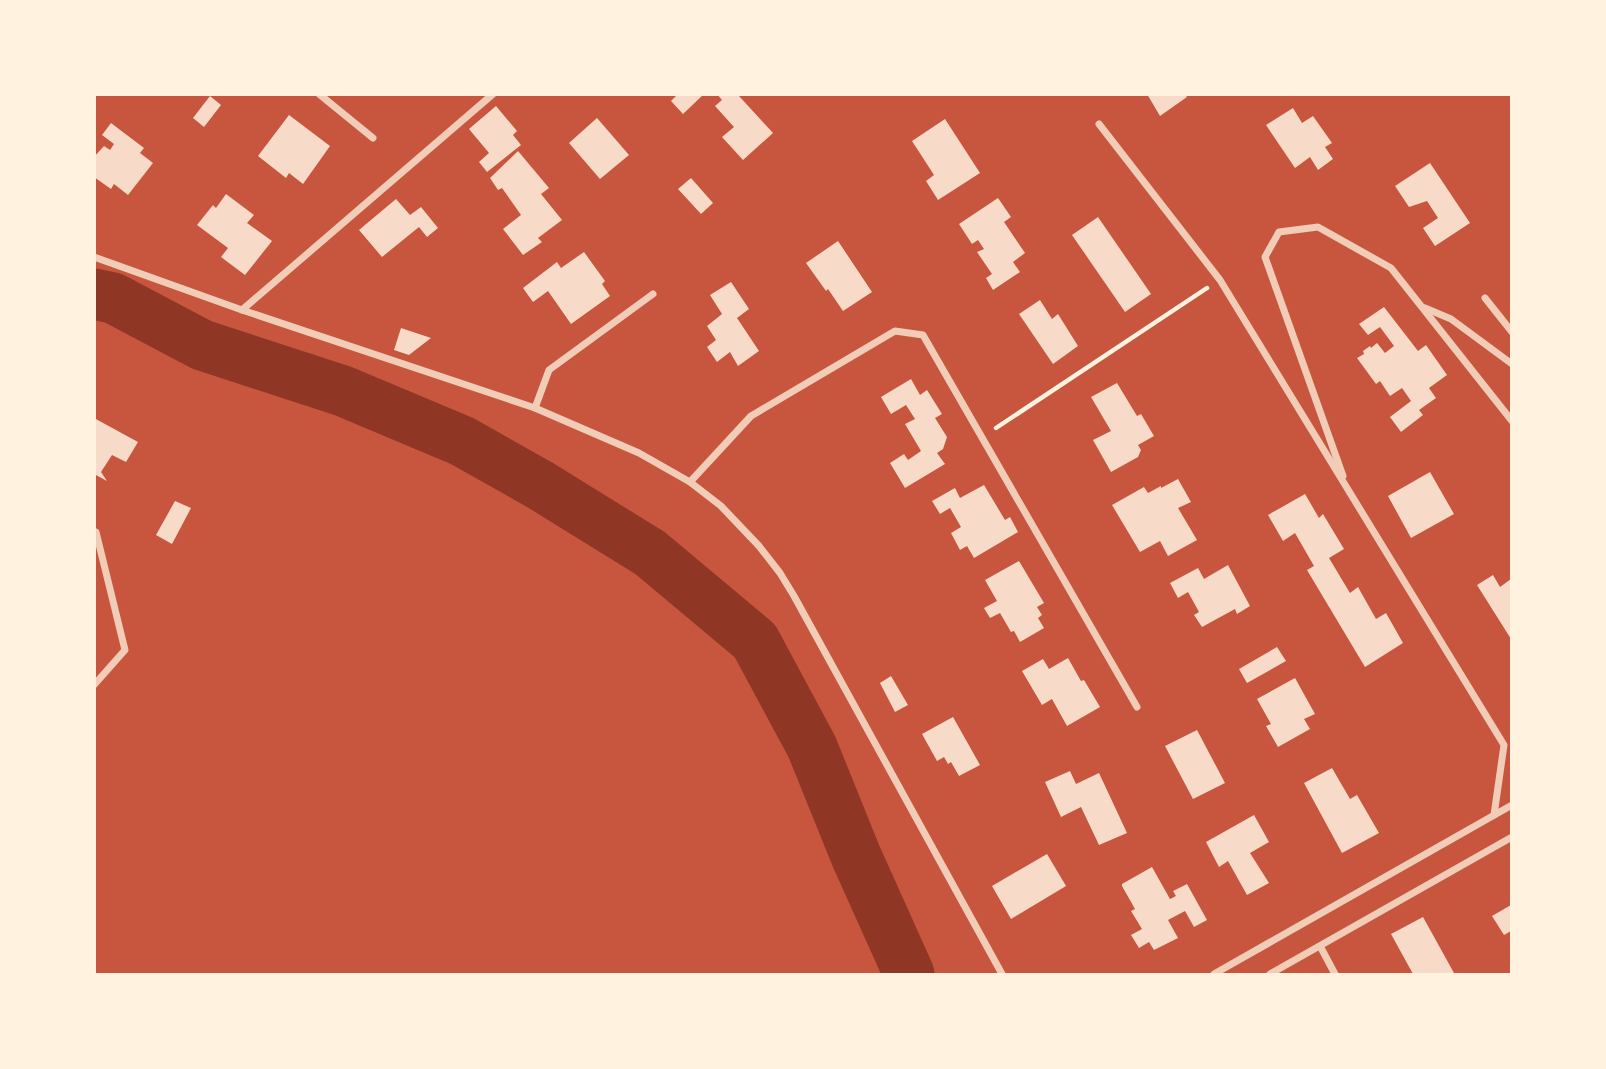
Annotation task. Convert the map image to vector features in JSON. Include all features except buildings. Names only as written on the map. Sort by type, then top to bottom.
[{"type":"street","points":[[319,94],[373,138]]},
{"type":"street","points":[[242,310],[494,94]]},
{"type":"street","points":[[1099,124],[1220,280],[1504,745],[1494,815]]},
{"type":"street","points":[[1348,490],[1265,257],[1279,232],[1318,226],[1391,268],[1511,421]]},
{"type":"street","points":[[94,257],[242,310],[535,408],[639,453],[690,482],[721,506],[780,573],[794,596],[1002,975]]},
{"type":"street","points":[[535,408],[549,370],[653,294]]},
{"type":"street","points":[[1485,298],[1511,332]]},
{"type":"street","points":[[1421,306],[1451,319],[1511,364]]},
{"type":"street","points":[[690,482],[751,416],[895,331],[923,335],[1137,707]]},
{"type":"street","points":[[94,685],[125,650],[96,533]]},
{"type":"street","points":[[1214,975],[1511,806]]},
{"type":"street","points":[[1270,975],[1511,837]]},
{"type":"street","points":[[1320,946],[1335,975]]},
{"type":"path","points":[[982,438],[1220,280]]},
{"type":"waterway","points":[[94,294],[113,298],[202,345],[343,391],[462,441],[540,485],[650,553],[755,641],[812,747],[856,856],[909,974]]}]
